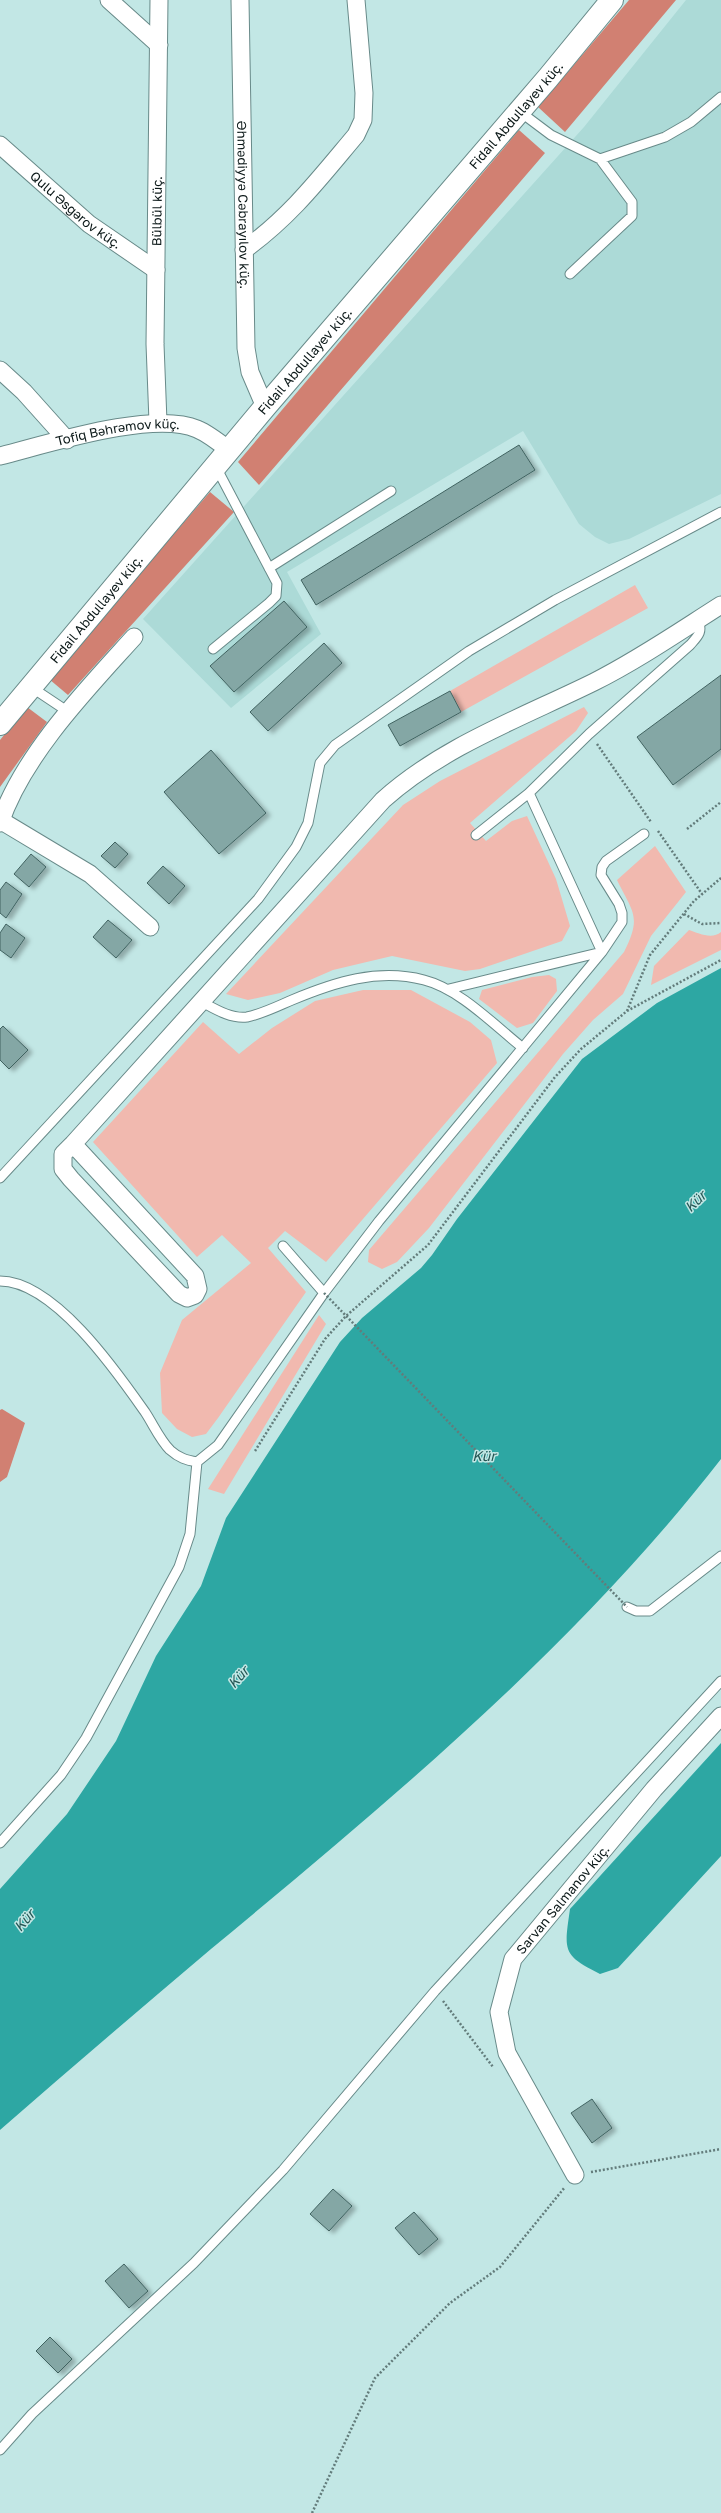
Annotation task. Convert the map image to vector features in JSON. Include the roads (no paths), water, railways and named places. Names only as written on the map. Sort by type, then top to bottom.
[{"type":"street","points":[[109,0],[159,45]]},
{"type":"street","name":"Bülbül küç.","points":[[158,422],[156,270],[159,0]]},
{"type":"street","name":"Əhmədiyyə Cəbrayılov küç.","points":[[240,0],[246,348],[250,372],[265,407]]},
{"type":"street","points":[[244,250],[271,231],[294,209],[356,135],[363,120],[364,93],[356,0]]},
{"type":"street","name":"Fidail Abdullayev küç.","points":[[0,724],[230,451],[265,407],[519,111],[612,0]]},
{"type":"street","name":"Qulu Əsgərov küç.","points":[[0,145],[89,224],[156,270]]},
{"type":"street","points":[[0,370],[24,392],[67,440]]},
{"type":"street","name":"Tofiq Bəhrəmov küç.","points":[[0,456],[67,440],[158,422],[197,428],[230,451]]},
{"type":"street","points":[[73,1144],[195,1276],[198,1289],[195,1295],[187,1298],[178,1294],[70,1179],[63,1169],[63,1154],[383,800],[399,786],[478,738],[619,669],[721,605]]},
{"type":"street","points":[[134,638],[67,711],[25,773],[0,821],[90,874],[150,927]]},
{"type":"street","name":"Sarvan Salmanov küç.","points":[[575,2175],[507,2053],[499,2012],[513,1958],[654,1789],[721,1716]]},
{"type":"lane","points":[[600,159],[665,137],[691,122],[721,96]]},
{"type":"lane","points":[[519,111],[551,135],[600,159],[632,202],[632,216],[570,274]]},
{"type":"lane","points":[[213,649],[276,596],[277,583],[216,467]]},
{"type":"lane","points":[[269,568],[391,491]]},
{"type":"lane","points":[[0,1178],[258,899],[296,847],[308,822],[320,764],[336,745],[469,652],[555,600],[721,512]]},
{"type":"lane","points":[[476,835],[529,793],[589,734],[690,645],[700,634],[701,628],[698,620]]},
{"type":"lane","points":[[31,687],[67,711]]},
{"type":"lane","points":[[529,793],[602,952]]},
{"type":"lane","points":[[0,1843],[61,1775],[86,1738],[178,1567],[190,1534],[198,1462],[218,1445],[324,1293],[379,1221],[524,1048],[620,928],[622,913],[601,875],[602,867],[606,861],[644,834]]},
{"type":"lane","points":[[449,989],[602,952]]},
{"type":"lane","points":[[202,1002],[226,1015],[246,1017],[332,984],[355,977],[385,976],[424,980],[449,989],[524,1048]]},
{"type":"lane","points":[[283,1246],[324,1293]]},
{"type":"lane","points":[[0,1281],[6,1281],[37,1293],[60,1311],[90,1339],[121,1378],[169,1449],[184,1460],[198,1462]]},
{"type":"lane","points":[[627,1607],[636,1611],[650,1611],[721,1556]]},
{"type":"lane","points":[[0,2450],[32,2414],[194,2263],[283,2170],[435,1991],[721,1681]]},
{"type":"water","name":"Kür","points":[[721,968],[721,1459],[665,1528],[606,1593],[544,1657],[480,1718],[347,1835],[158,1994],[0,2130],[0,1889],[67,1814],[116,1741],[156,1656],[201,1586],[226,1518],[340,1342],[362,1318],[421,1268],[457,1219],[582,1059],[657,1003]]},
{"type":"water","points":[[721,1743],[721,1856],[618,1968],[600,1974],[578,1962],[568,1950],[567,1934],[570,1909]]}]
